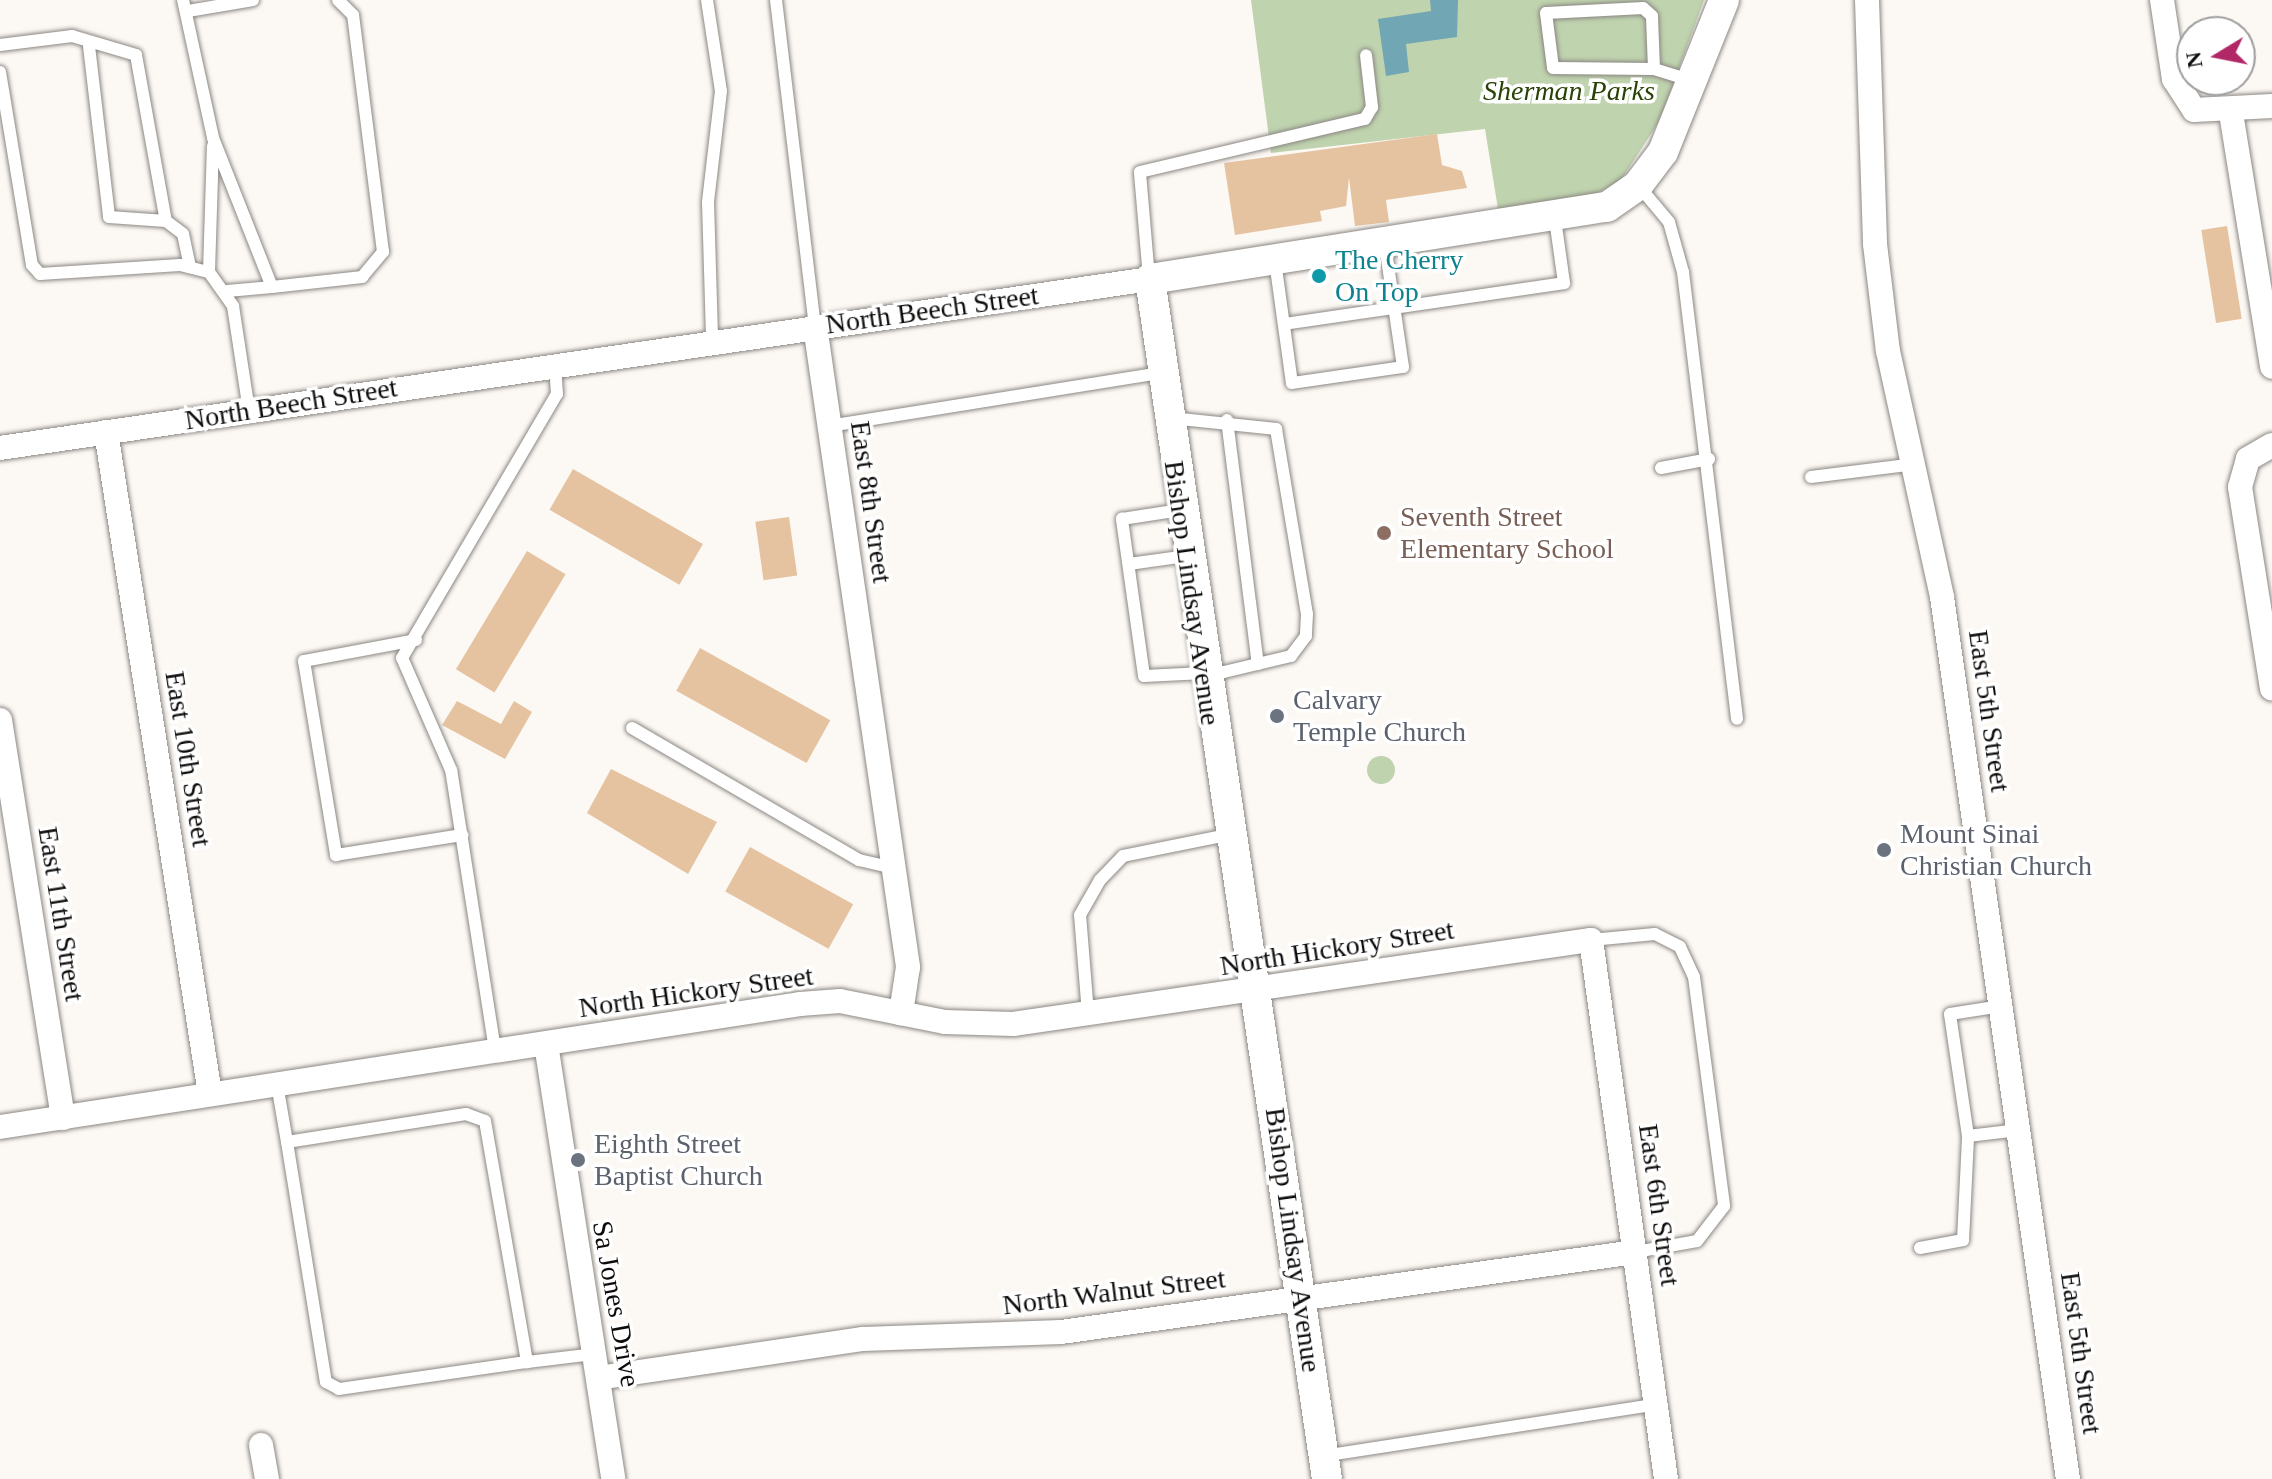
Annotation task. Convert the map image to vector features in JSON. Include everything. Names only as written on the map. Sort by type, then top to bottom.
[{"type":"street","name":"North Beech Street","points":[[8,447],[712,340],[1385,245],[1555,219],[1607,207],[1638,185],[1663,152],[1724,0]]},
{"type":"street","name":"East 5th Street","points":[[1867,0],[1875,244],[1888,351],[1942,597],[2068,1479]]},
{"type":"street","points":[[2162,0],[2183,99],[2194,110],[2231,113],[2272,106]]},
{"type":"street","points":[[2231,113],[2272,367]]},
{"type":"street","name":"Bishop Lindsay Avenue","points":[[1150,279],[1203,674],[1319,1471]]},
{"type":"street","name":"East 8th Street","points":[[815,326],[908,967],[901,1013]]},
{"type":"street","name":"East 10th Street","points":[[106,432],[210,1094]]},
{"type":"street","points":[[2272,445],[2248,459],[2240,487],[2272,688]]},
{"type":"street","name":"East 11th Street","points":[[0,720],[63,1118]]},
{"type":"street","name":"North Hickory Street","points":[[0,1127],[800,1004],[840,1001],[972,1025],[1088,1014],[1591,940]]},
{"type":"street","name":"East 6th Street","points":[[1591,940],[1666,1479]]},
{"type":"street","name":"Sa Jones Drive","points":[[546,1044],[613,1479]]},
{"type":"street","name":"North Walnut Street","points":[[596,1366],[863,1339],[1016,1336],[1635,1252]]},
{"type":"street","points":[[261,1445],[267,1479]]},
{"type":"lane","points":[[253,0],[186,6],[213,138],[272,287]]},
{"type":"lane","points":[[227,291],[362,277],[383,252],[353,15],[338,0]]},
{"type":"lane","points":[[707,0],[721,91],[708,202],[712,340]]},
{"type":"lane","name":"East 8th Street","points":[[776,0],[815,326]]},
{"type":"lane","points":[[1654,69],[1652,16],[1643,8],[1546,13],[1553,68],[1654,69],[1691,80]]},
{"type":"lane","points":[[0,45],[72,36],[89,46],[136,55],[166,221]]},
{"type":"lane","points":[[89,46],[109,217],[166,221],[183,234],[190,267]]},
{"type":"lane","points":[[1150,279],[1140,172],[1365,119],[1372,107],[1366,55]]},
{"type":"lane","points":[[0,72],[32,265],[40,274],[190,267],[209,272],[227,291],[249,410]]},
{"type":"lane","points":[[209,272],[213,138]]},
{"type":"lane","points":[[1638,185],[1678,245],[1709,459],[1737,719]]},
{"type":"lane","points":[[1284,324],[1564,283],[1555,219]]},
{"type":"lane","points":[[1275,261],[1292,383],[1403,367],[1385,245]]},
{"type":"lane","points":[[495,1050],[451,770],[402,658],[416,640],[557,394],[555,364]]},
{"type":"lane","points":[[829,426],[1161,373]]},
{"type":"lane","points":[[1168,419],[1227,420],[1276,429],[1307,614],[1299,649],[1258,664],[1203,674],[1144,676],[1122,519],[1180,510]]},
{"type":"lane","points":[[1227,420],[1258,664]]},
{"type":"lane","points":[[1661,468],[1709,459]]},
{"type":"lane","points":[[1811,477],[1915,464]]},
{"type":"lane","points":[[1129,564],[1187,556]]},
{"type":"lane","points":[[416,640],[304,661],[336,855],[462,835]]},
{"type":"lane","points":[[632,728],[859,860],[894,868]]},
{"type":"lane","points":[[1088,1014],[1080,915],[1100,880],[1123,856],[1227,835]]},
{"type":"lane","points":[[1591,940],[1655,934],[1680,947],[1694,977],[1724,1206],[1697,1241],[1635,1252]]},
{"type":"lane","points":[[1920,1248],[1963,1240],[1968,1136],[1950,1014],[2001,1006]]},
{"type":"lane","points":[[277,1084],[326,1382],[339,1389],[527,1362],[596,1366]]},
{"type":"lane","points":[[287,1142],[466,1114],[485,1121],[527,1362]]},
{"type":"lane","points":[[1968,1136],[2019,1130]]},
{"type":"lane","points":[[1319,1471],[1657,1404]]},
{"type":"green space","name":"Sherman Parks","points":[[1251,0],[1704,0],[1660,120],[1621,180],[1585,200],[1498,209],[1485,129],[1271,153]]},
{"type":"green space","points":[[1381,756],[1391,760],[1395,770],[1391,780],[1381,784],[1371,780],[1367,770],[1371,760]]},
{"type":"water","points":[[1430,0],[1458,0],[1457,37],[1406,44],[1409,72],[1386,76],[1378,19],[1431,11]]},
{"type":"building","points":[[1437,134],[1442,165],[1462,171],[1467,188],[1386,200],[1389,222],[1355,226],[1349,178],[1346,206],[1320,211],[1322,221],[1235,235],[1224,163]]},
{"type":"building","points":[[2227,226],[2242,319],[2216,323],[2201,230]]},
{"type":"building","points":[[573,469],[703,544],[679,585],[550,510]]},
{"type":"building","points":[[789,517],[797,575],[764,580],[755,522]]},
{"type":"building","points":[[527,551],[566,574],[494,692],[456,669]]},
{"type":"building","points":[[700,648],[830,720],[807,763],[676,691]]},
{"type":"building","points":[[457,701],[501,724],[514,701],[532,712],[505,759],[442,725]]},
{"type":"building","points":[[611,769],[717,822],[688,874],[587,813]]},
{"type":"building","points":[[750,847],[853,904],[828,949],[725,892]]},
{"type":"place","name":"The Cherry On Top","points":[[1319,276]]},
{"type":"place","name":"Seventh Street Elementary School","points":[[1384,533]]},
{"type":"place","name":"Calvary Temple Church","points":[[1277,716]]},
{"type":"place","name":"Mount Sinai Christian Church","points":[[1884,850]]},
{"type":"place","name":"Eighth Street Baptist Church","points":[[578,1160]]}]
